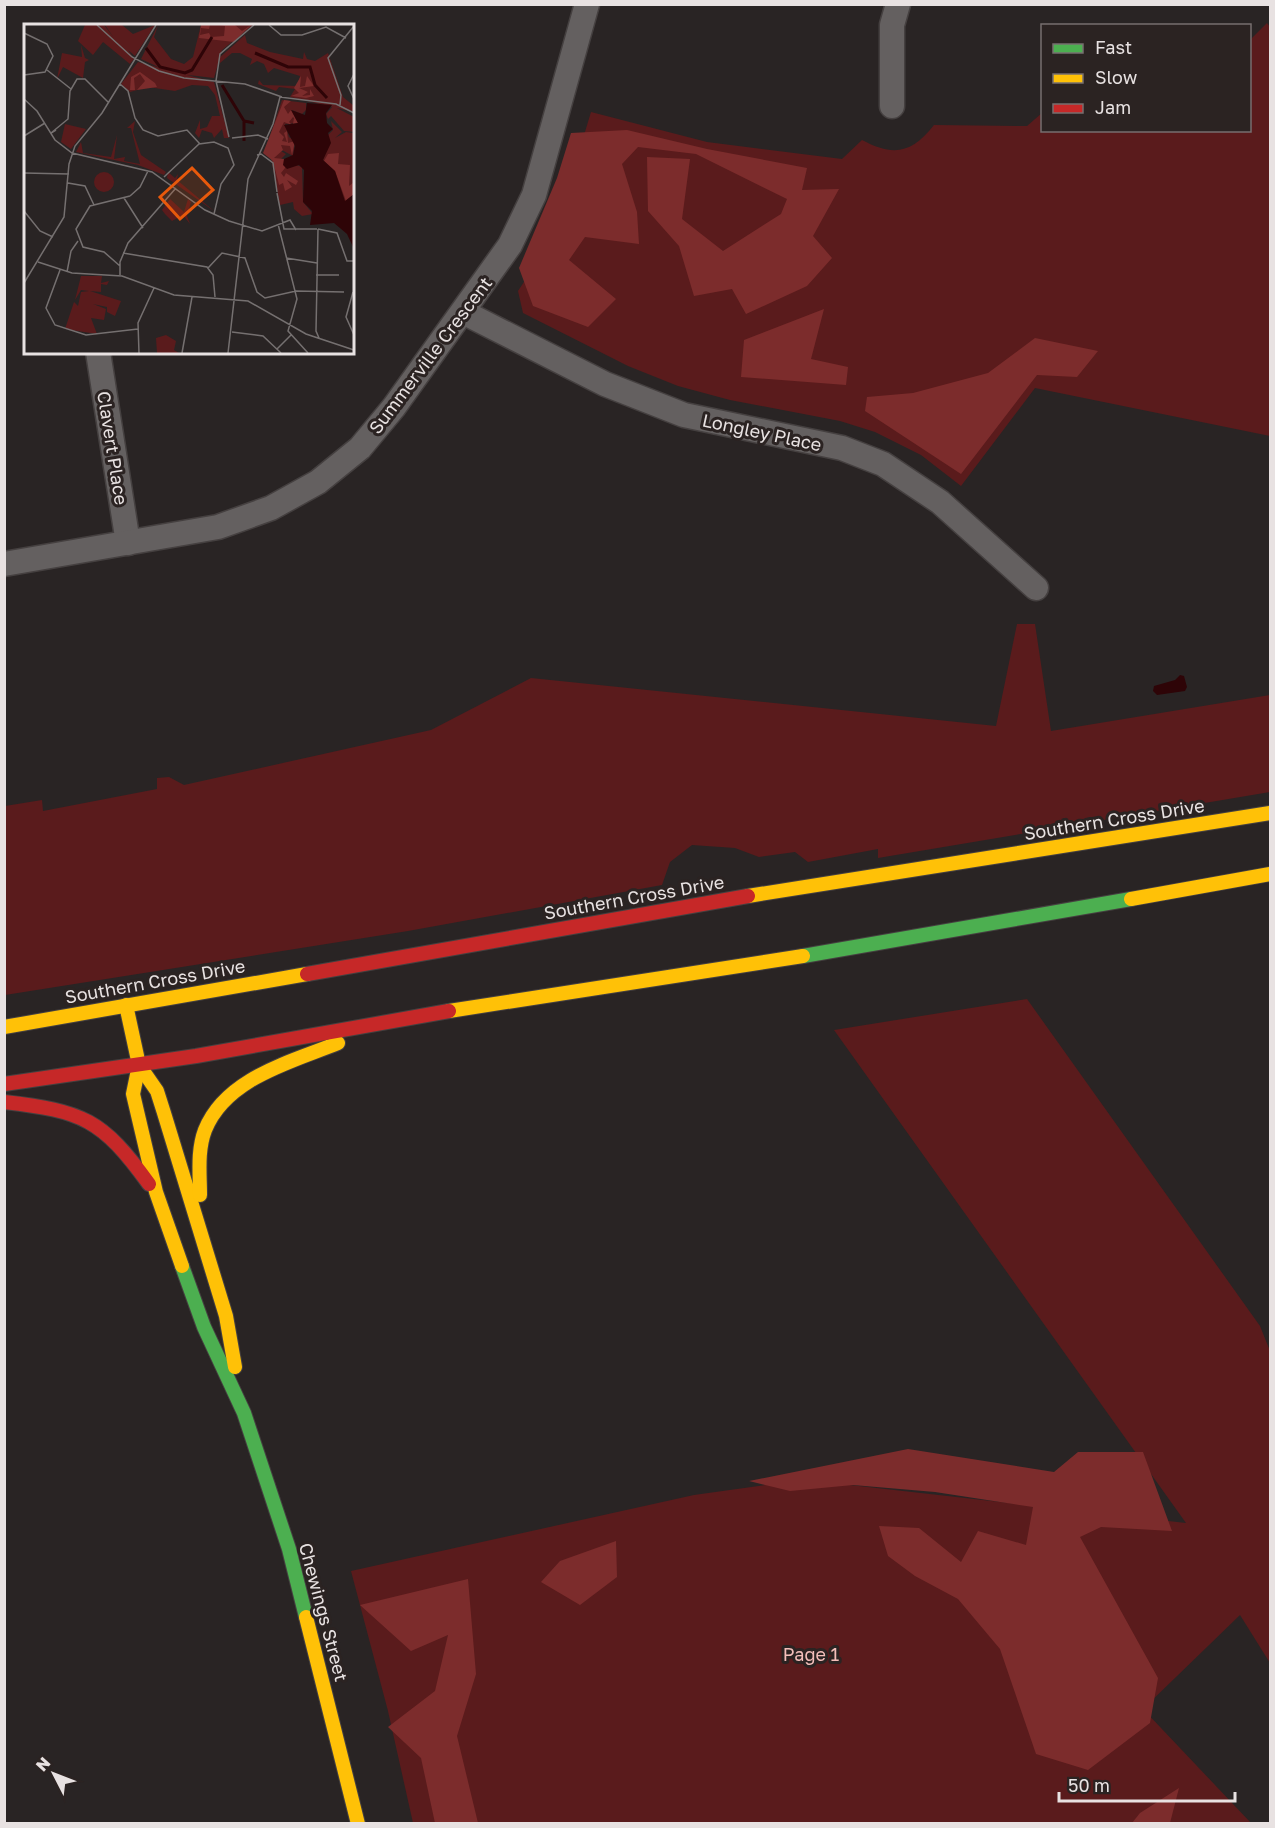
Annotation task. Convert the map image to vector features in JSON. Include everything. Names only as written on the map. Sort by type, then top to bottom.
[{"type":"main road","name":"Southern Cross Drive","points":[[4,1027],[752,895],[1270,813]]},
{"type":"main road","points":[[4,1084],[139,1065],[390,1020],[869,946],[1270,874]]},
{"type":"main road","name":"Chewings Street","points":[[126,1005],[139,1065],[157,1091],[226,1316],[244,1413]]},
{"type":"main road","points":[[206,1251],[197,1168],[206,1124],[226,1097],[259,1077],[390,1020]]},
{"type":"main road","name":"Chewings Street","points":[[139,1065],[133,1094],[156,1192],[204,1327],[244,1413],[302,1594],[358,1824]]},
{"type":"main road","points":[[4,1102],[54,1108],[95,1125],[114,1138],[156,1192]]},
{"type":"street","name":"Summerville Crescent","points":[[4,564],[218,527],[271,508],[318,482],[360,448],[394,407],[510,245],[534,195],[587,4]]},
{"type":"street","points":[[892,106],[892,25],[898,4]]},
{"type":"street","name":"Longley Place","points":[[463,312],[605,384],[684,415],[842,448],[884,464],[940,502],[1036,588]]},
{"type":"street","name":"Clavert Place","points":[[98,354],[128,543]]},
{"type":"green space","points":[[1267,23],[1270,27],[1270,436],[1035,388],[961,486],[921,455],[875,432],[840,421],[730,400],[678,386],[628,366],[523,313],[518,291],[543,253],[560,215],[591,112],[707,142],[842,159],[862,140],[884,149],[902,149],[918,142],[934,125],[1027,126],[1041,114],[1041,132],[1251,132],[1251,39]]},
{"type":"green space","points":[[1017,624],[1035,624],[1051,731],[1270,695],[1270,792],[878,858],[878,849],[808,862],[795,852],[759,857],[735,848],[692,845],[670,862],[662,885],[408,931],[5,995],[5,806],[42,800],[43,811],[157,789],[157,778],[169,777],[184,785],[431,730],[531,678],[996,726]]},
{"type":"green space","name":"Page 1","points":[[1027,999],[1260,1326],[1270,1351],[1270,1663],[1240,1615],[1143,1709],[1251,1823],[413,1823],[388,1711],[351,1571],[694,1495],[772,1484],[850,1485],[1186,1523],[834,1030]]},
{"type":"shaded area","points":[[627,130],[707,149],[807,168],[802,190],[839,189],[813,236],[832,258],[807,286],[746,314],[732,289],[694,296],[679,246],[648,211],[647,157],[690,159],[682,219],[723,251],[781,214],[787,199],[696,154],[638,147],[622,164],[637,212],[639,244],[585,237],[569,260],[616,299],[588,327],[533,306],[519,268],[557,178],[571,133]]},
{"type":"shaded area","points":[[824,309],[811,359],[848,367],[846,385],[741,377],[744,340]]},
{"type":"shaded area","points":[[1035,338],[1098,351],[1077,377],[1037,375],[961,474],[865,411],[867,397],[913,393],[988,373]]},
{"type":"shaded area","points":[[1180,675],[1184,676],[1187,687],[1185,691],[1157,695],[1153,691],[1154,686],[1175,680]]},
{"type":"shaded area","points":[[908,1449],[1054,1472],[1078,1452],[1143,1452],[1172,1531],[1101,1527],[1080,1537],[1158,1678],[1150,1723],[1088,1770],[1036,1754],[1000,1649],[958,1599],[915,1576],[888,1556],[879,1526],[919,1528],[961,1562],[978,1531],[1026,1545],[1033,1507],[935,1492],[853,1485],[790,1491],[749,1481]]},
{"type":"shaded area","points":[[616,1541],[617,1577],[580,1605],[541,1582],[560,1561]]},
{"type":"shaded area","points":[[468,1579],[476,1674],[457,1736],[478,1823],[435,1823],[421,1758],[388,1727],[435,1691],[448,1635],[411,1651],[360,1605]]},
{"type":"shaded area","points":[[1179,1788],[1170,1823],[1132,1823],[1140,1813]]},
{"type":"traffic: fast","points":[[803,956],[1131,899]]},
{"type":"traffic: fast","points":[[182,1266],[204,1327],[244,1413],[289,1549],[306,1617]]},
{"type":"traffic: slow","points":[[748,896],[1270,813]]},
{"type":"traffic: slow","points":[[1131,899],[1270,874]]},
{"type":"traffic: slow","points":[[449,1011],[803,956]]},
{"type":"traffic: slow","points":[[4,1027],[307,974]]},
{"type":"traffic: slow","points":[[126,1005],[139,1065],[133,1094],[156,1192],[182,1266]]},
{"type":"traffic: slow","points":[[200,1195],[202,1138],[215,1112],[228,1097],[262,1074],[338,1043]]},
{"type":"traffic: slow","points":[[139,1065],[157,1091],[164,1113],[226,1316],[235,1367]]},
{"type":"traffic: slow","points":[[306,1617],[358,1824]]},
{"type":"traffic: jam","points":[[307,974],[748,896]]},
{"type":"traffic: jam","points":[[4,1084],[196,1056],[449,1011]]},
{"type":"traffic: jam","points":[[4,1102],[53,1109],[88,1122],[118,1145],[149,1184]]}]
